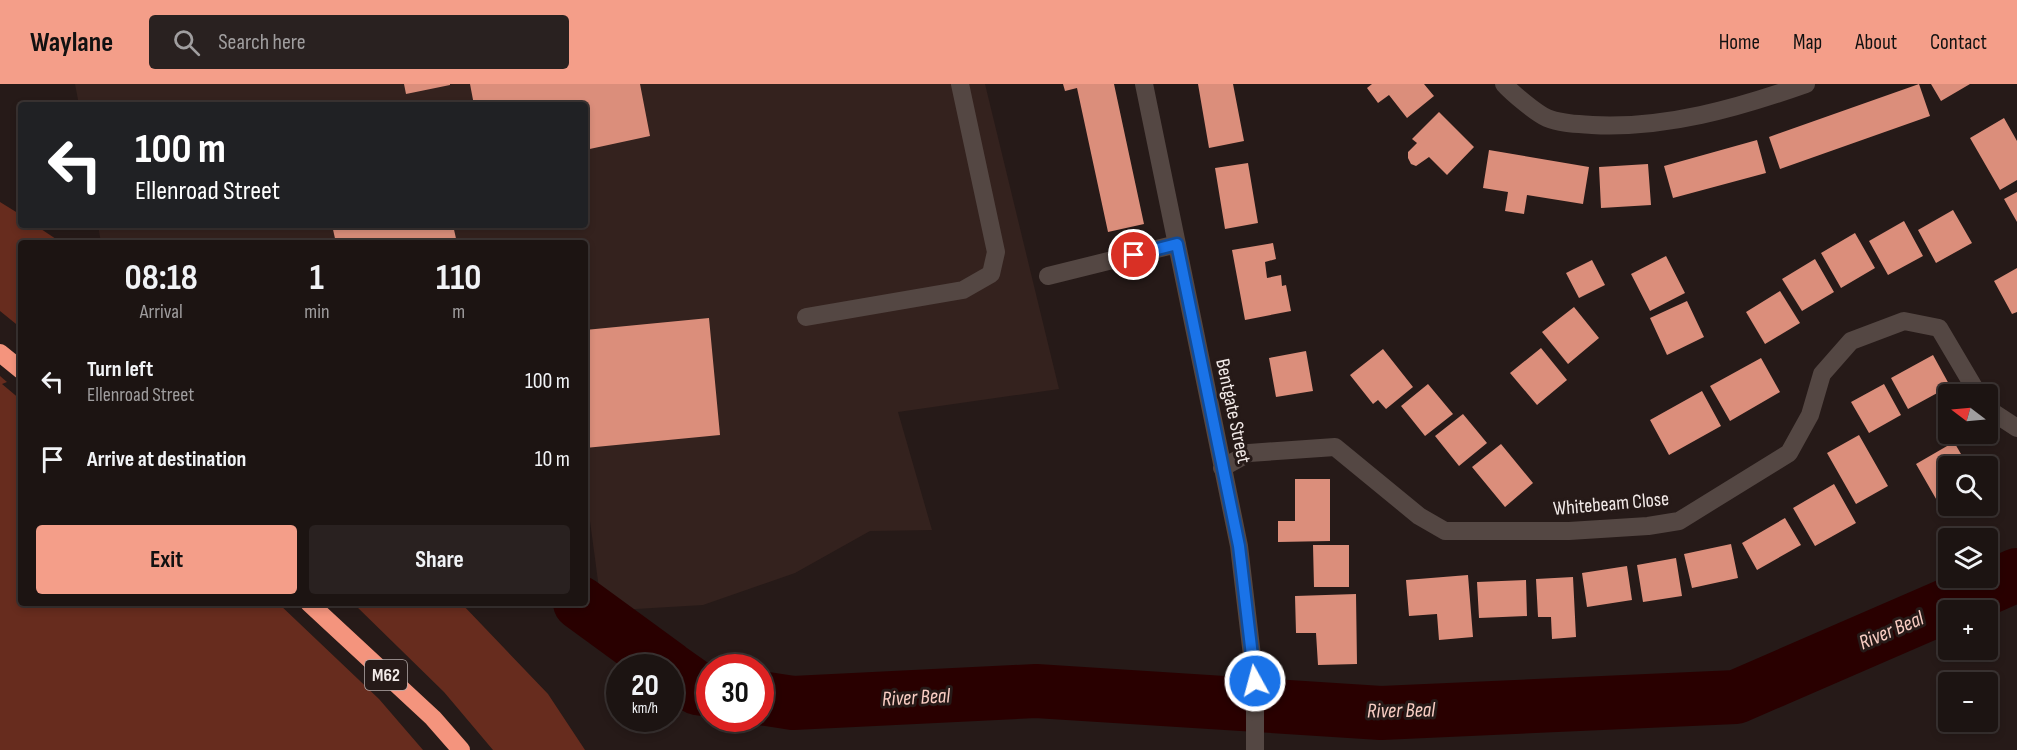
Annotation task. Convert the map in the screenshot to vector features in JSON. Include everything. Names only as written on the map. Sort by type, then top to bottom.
[{"type":"highway","points":[[0,353],[18,368]]},
{"type":"highway","name":"M62","points":[[312,606],[433,718],[461,750]]},
{"type":"street","points":[[806,317],[963,290],[991,274],[996,252],[960,84]]},
{"type":"street","name":"Bentgate Street","points":[[1144,84],[1239,546],[1255,681],[1255,750]]},
{"type":"street","points":[[1504,84],[1547,118],[1572,124],[1615,126],[1688,117],[1739,106],[1806,84]]},
{"type":"street","points":[[1048,276],[1177,244]]},
{"type":"street","name":"Whitebeam Close","points":[[1222,468],[1249,453],[1335,447],[1419,516],[1445,531],[1569,531],[1648,526],[1679,520],[1790,453],[1810,415],[1822,374],[1851,341],[1904,321],[1939,328],[1972,384]]},
{"type":"street","points":[[1998,416],[2017,428]]},
{"type":"shaded area","points":[[75,84],[985,84],[1059,389],[898,412],[932,530],[870,531],[795,573],[703,605],[602,611],[588,506],[588,240],[100,240],[98,228],[588,228],[588,102],[78,102]]},
{"type":"shaded area","points":[[0,202],[18,213],[18,228],[40,228],[58,240],[18,240],[18,326],[0,311]]},
{"type":"shaded area","points":[[0,376],[7,382],[2,384],[18,397],[18,606],[281,606],[379,699],[423,750],[0,750]]},
{"type":"shaded area","points":[[356,606],[464,606],[548,694],[585,750],[493,750],[444,692]]},
{"type":"building","points":[[404,84],[450,84],[450,85],[406,94]]},
{"type":"building","points":[[470,84],[640,84],[650,136],[588,149],[588,102],[473,102]]},
{"type":"building","points":[[1063,84],[1114,84],[1144,224],[1108,232],[1077,88],[1065,91]]},
{"type":"building","points":[[1198,84],[1233,84],[1244,141],[1209,148]]},
{"type":"building","points":[[1372,84],[1424,84],[1434,96],[1407,118],[1389,95],[1378,103],[1367,88]]},
{"type":"building","points":[[1919,84],[1930,116],[1780,169],[1769,137]]},
{"type":"building","points":[[1931,84],[1970,84],[1941,101]]},
{"type":"building","points":[[1439,112],[1474,147],[1447,175],[1429,157],[1416,166],[1411,164],[1408,158],[1408,152],[1417,143],[1412,139]]},
{"type":"building","points":[[2004,118],[2017,141],[2017,180],[2000,190],[1970,138]]},
{"type":"building","points":[[1757,140],[1766,173],[1673,198],[1664,166]]},
{"type":"building","points":[[1489,150],[1589,167],[1583,204],[1527,195],[1524,214],[1505,211],[1508,192],[1483,188]]},
{"type":"building","points":[[1248,163],[1258,223],[1225,229],[1215,168]]},
{"type":"building","points":[[1648,164],[1651,205],[1601,208],[1599,167]]},
{"type":"building","points":[[2017,192],[2017,222],[2004,199]]},
{"type":"building","points":[[1953,210],[1972,243],[1936,263],[1918,230]]},
{"type":"building","points":[[1904,221],[1923,256],[1888,275],[1869,241]]},
{"type":"building","points":[[333,228],[454,228],[456,240],[335,240]]},
{"type":"building","points":[[1855,233],[1875,268],[1841,288],[1821,253]]},
{"type":"building","points":[[1273,243],[1276,259],[1265,262],[1267,278],[1281,275],[1282,286],[1286,285],[1291,311],[1245,320],[1232,250]]},
{"type":"building","points":[[1666,256],[1685,293],[1650,311],[1631,274]]},
{"type":"building","points":[[1815,259],[1834,292],[1802,311],[1782,279]]},
{"type":"building","points":[[1592,260],[1605,285],[1579,298],[1566,273]]},
{"type":"building","points":[[2017,268],[2017,312],[2012,314],[1994,281]]},
{"type":"building","points":[[1780,291],[1800,323],[1765,344],[1746,312]]},
{"type":"building","points":[[1687,301],[1704,337],[1667,355],[1650,318]]},
{"type":"building","points":[[1574,307],[1599,338],[1568,364],[1542,332]]},
{"type":"building","points":[[709,318],[720,435],[588,448],[588,330]]},
{"type":"building","points":[[1541,348],[1567,380],[1537,405],[1510,373]]},
{"type":"building","points":[[1383,349],[1413,387],[1386,409],[1378,400],[1373,404],[1350,375]]},
{"type":"building","points":[[1306,351],[1313,391],[1276,397],[1269,358]]},
{"type":"building","points":[[1933,355],[1949,384],[1938,384],[1938,393],[1908,409],[1891,378]]},
{"type":"building","points":[[1761,358],[1780,392],[1730,421],[1710,386]]},
{"type":"building","points":[[1428,384],[1453,414],[1425,436],[1401,406]]},
{"type":"building","points":[[1884,384],[1901,415],[1869,433],[1851,402]]},
{"type":"building","points":[[1702,391],[1721,426],[1669,455],[1650,420]]},
{"type":"building","points":[[1463,414],[1487,443],[1459,466],[1435,436]]},
{"type":"building","points":[[1859,435],[1888,486],[1856,504],[1827,453]]},
{"type":"building","points":[[1501,444],[1533,483],[1505,507],[1472,467]]},
{"type":"building","points":[[1951,444],[1955,444],[1962,456],[1938,456],[1938,502],[1916,464]]},
{"type":"building","points":[[1295,479],[1330,479],[1330,541],[1278,542],[1278,521],[1295,521]]},
{"type":"building","points":[[1834,484],[1856,523],[1815,546],[1793,508]]},
{"type":"building","points":[[1785,518],[1801,545],[1757,570],[1742,543]]},
{"type":"building","points":[[1731,544],[1738,578],[1692,588],[1684,554]]},
{"type":"building","points":[[1313,545],[1349,545],[1349,587],[1314,587]]},
{"type":"building","points":[[1676,558],[1682,596],[1643,602],[1637,565]]},
{"type":"building","points":[[1627,566],[1632,600],[1587,607],[1582,573]]},
{"type":"building","points":[[1468,575],[1473,637],[1439,640],[1437,614],[1409,616],[1406,580]]},
{"type":"building","points":[[1573,577],[1576,637],[1552,639],[1551,617],[1538,617],[1536,579]]},
{"type":"building","points":[[1526,580],[1527,616],[1479,618],[1477,582]]},
{"type":"building","points":[[1356,594],[1357,664],[1318,665],[1316,633],[1296,633],[1295,596]]},
{"type":"waterway","name":"River Beal","points":[[774,700],[793,703],[1036,691],[1381,713],[1736,697],[2017,575]]},
{"type":"waterway","name":"River Beal","points":[[584,606],[650,654]]},
{"type":"waterway","name":"River Beal","points":[[684,679],[696,687]]},
{"type":"route","points":[[1134,255],[1177,244],[1239,546],[1255,681]]}]
